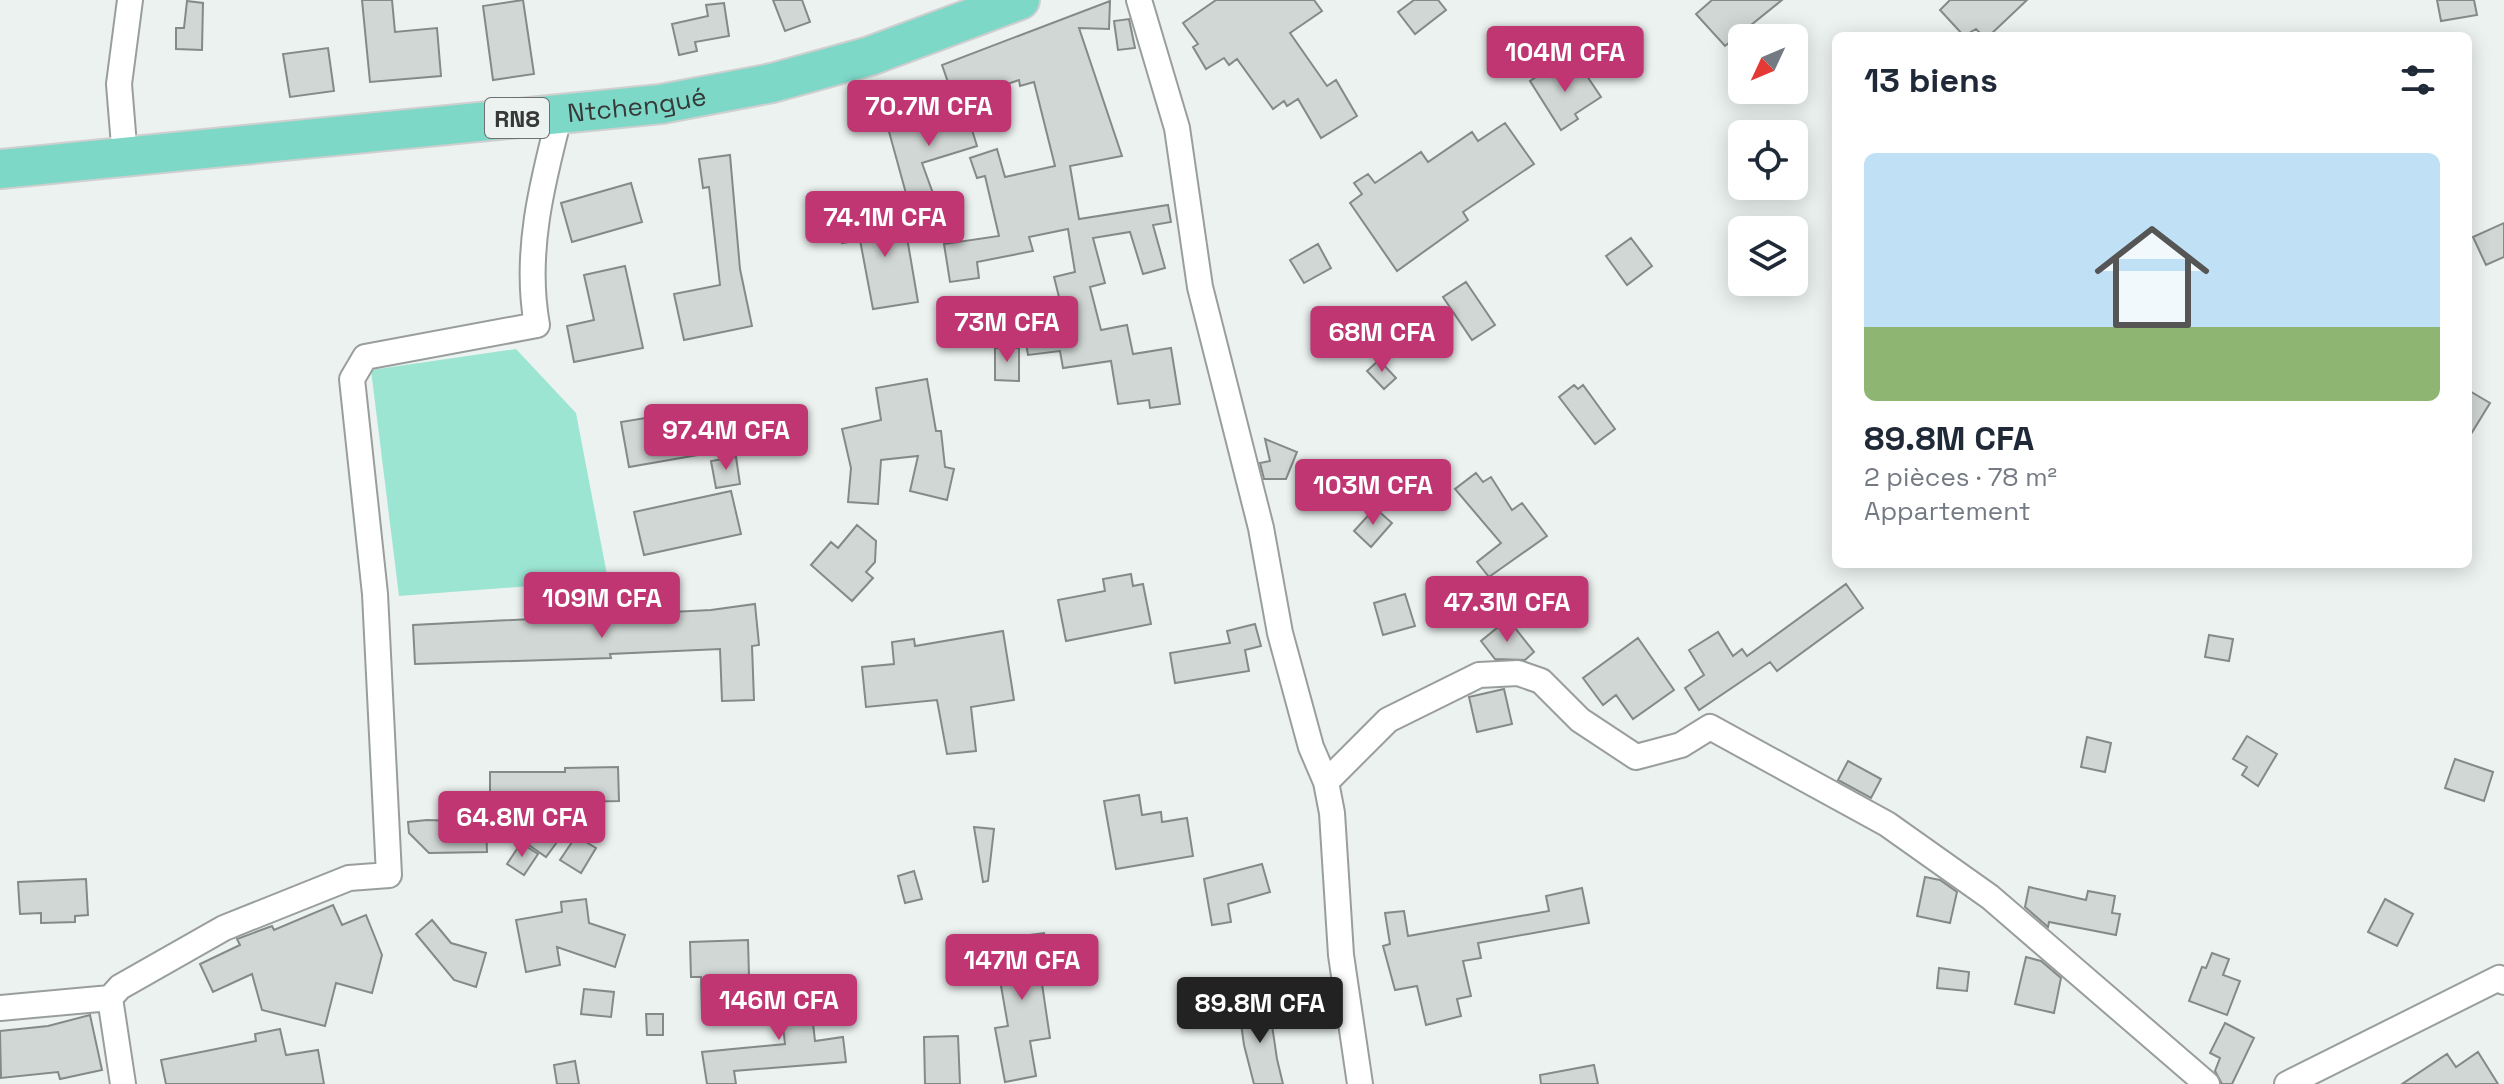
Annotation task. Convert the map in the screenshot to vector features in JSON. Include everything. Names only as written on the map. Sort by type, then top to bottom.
[{"type":"main road","name":"Ntchengué","points":[[0,169],[661,104],[772,83],[870,56],[1019,0]]},
{"type":"street","points":[[125,158],[119,84],[130,0]]},
{"type":"street","points":[[1139,0],[1177,128],[1200,287],[1261,528],[1280,633],[1311,747],[1326,782],[1332,813],[1341,955],[1360,1084]]},
{"type":"street","points":[[0,1008],[110,998],[132,980],[224,928],[349,878],[389,875],[375,594],[352,379],[365,357],[537,325],[530,287],[540,191],[560,114]]},
{"type":"street","points":[[1326,782],[1388,720],[1479,675],[1518,673],[1541,681],[1580,720],[1636,757],[1681,745],[1710,727],[1887,824],[1977,888],[2207,1084]]},
{"type":"street","points":[[2287,1084],[2499,978],[2504,982]]},
{"type":"street","points":[[110,998],[123,1084]]},
{"type":"green space","points":[[516,349],[576,413],[608,580],[399,596],[371,370]]},
{"type":"building","points":[[362,0],[392,0],[395,32],[437,28],[441,76],[370,82]]},
{"type":"building","points":[[523,0],[534,74],[493,80],[483,6]]},
{"type":"building","points":[[773,0],[802,0],[810,22],[785,31]]},
{"type":"building","points":[[1216,0],[1314,0],[1322,11],[1290,33],[1327,86],[1336,80],[1357,116],[1321,138],[1298,99],[1287,106],[1284,101],[1273,109],[1237,59],[1229,65],[1224,58],[1206,69],[1193,47],[1198,44],[1183,23]]},
{"type":"building","points":[[1414,0],[1438,0],[1446,10],[1415,34],[1398,12]]},
{"type":"building","points":[[1712,0],[1782,0],[1752,24],[1728,24],[1728,44],[1725,46],[1696,14]]},
{"type":"building","points":[[1950,0],[2027,0],[1993,32],[1979,32],[1976,29],[1960,32],[1940,10]]},
{"type":"building","points":[[2437,0],[2474,0],[2477,15],[2441,21]]},
{"type":"building","points":[[187,1],[203,3],[202,50],[176,49],[176,28],[184,28]]},
{"type":"building","points":[[1110,1],[1109,29],[1079,28],[1122,156],[1070,166],[1079,219],[1168,205],[1171,222],[1153,225],[1165,268],[1143,274],[1130,232],[1093,238],[1105,283],[1090,287],[1101,330],[1127,325],[1133,354],[1171,348],[1180,404],[1150,408],[1149,400],[1118,404],[1111,361],[1063,368],[1060,351],[1028,355],[1024,331],[1066,325],[1054,277],[1075,272],[1068,229],[1029,237],[1033,251],[977,262],[979,278],[950,282],[944,244],[999,236],[985,176],[977,178],[970,158],[997,149],[1005,177],[1055,166],[1034,82],[1020,86],[1019,80],[955,102],[942,65]]},
{"type":"building","points":[[724,3],[729,36],[695,42],[697,51],[679,55],[672,24],[708,16],[706,5]]},
{"type":"building","points":[[1129,19],[1135,48],[1118,50],[1114,21]]},
{"type":"building","points":[[328,48],[334,91],[290,97],[283,54]]},
{"type":"building","points":[[1557,63],[1567,80],[1583,70],[1601,97],[1575,114],[1578,119],[1561,130],[1530,81]]},
{"type":"building","points":[[964,104],[977,146],[922,163],[935,199],[910,208],[888,128]]},
{"type":"building","points":[[1505,123],[1534,164],[1463,212],[1468,220],[1397,271],[1350,203],[1362,194],[1354,183],[1368,174],[1375,183],[1421,152],[1428,162],[1472,132],[1478,141]]},
{"type":"building","points":[[730,155],[740,269],[752,326],[684,340],[674,294],[720,285],[709,187],[703,188],[699,159]]},
{"type":"building","points":[[631,183],[642,222],[572,242],[561,203]]},
{"type":"building","points":[[903,214],[918,302],[873,309],[860,240],[842,243],[839,225]]},
{"type":"building","points":[[2504,223],[2504,257],[2486,265],[2473,237]]},
{"type":"building","points":[[1631,238],[1652,266],[1627,285],[1606,256]]},
{"type":"building","points":[[1318,244],[1331,268],[1304,283],[1290,260]]},
{"type":"building","points":[[625,266],[643,348],[574,362],[567,326],[594,320],[584,275]]},
{"type":"building","points":[[1466,282],[1495,325],[1472,340],[1443,297]]},
{"type":"building","points":[[995,348],[1019,348],[1019,381],[995,380]]},
{"type":"building","points":[[1379,360],[1396,378],[1384,389],[1367,371]]},
{"type":"building","points":[[927,379],[936,431],[941,431],[945,467],[954,469],[947,500],[910,491],[918,456],[881,460],[878,504],[848,502],[851,468],[842,429],[881,420],[876,388]]},
{"type":"building","points":[[1574,385],[1578,389],[1583,385],[1615,429],[1595,444],[1559,397]]},
{"type":"building","points":[[2472,392],[2490,403],[2472,432]]},
{"type":"building","points":[[713,407],[721,451],[629,467],[621,422]]},
{"type":"building","points":[[1265,439],[1297,452],[1286,479],[1264,479],[1260,463],[1270,461]]},
{"type":"building","points":[[736,457],[740,484],[716,488],[711,461]]},
{"type":"building","points":[[1476,473],[1483,482],[1491,477],[1512,510],[1522,503],[1547,536],[1489,577],[1477,562],[1501,543],[1455,489]]},
{"type":"building","points":[[731,491],[741,534],[644,555],[634,512]]},
{"type":"building","points":[[1375,508],[1392,523],[1371,547],[1354,531]]},
{"type":"building","points":[[857,525],[876,541],[875,562],[866,572],[873,578],[852,601],[811,565],[831,542],[838,548]]},
{"type":"building","points":[[1131,574],[1133,586],[1143,584],[1151,624],[1066,641],[1058,600],[1105,591],[1103,579]]},
{"type":"building","points":[[1846,584],[1863,608],[1777,671],[1770,662],[1699,710],[1685,688],[1704,675],[1689,650],[1718,632],[1733,656],[1742,649],[1747,656]]},
{"type":"building","points":[[1405,594],[1415,626],[1383,635],[1374,603]]},
{"type":"building","points":[[755,604],[759,645],[752,646],[754,700],[722,701],[720,649],[610,654],[611,658],[415,664],[413,625],[711,610]]},
{"type":"building","points":[[1508,619],[1534,652],[1525,660],[1495,659],[1481,641]]},
{"type":"building","points":[[1255,624],[1261,646],[1245,650],[1249,671],[1175,683],[1170,653],[1230,643],[1227,631]]},
{"type":"building","points":[[1003,631],[1014,700],[971,707],[976,751],[947,754],[937,700],[866,707],[862,667],[894,664],[892,642],[914,639],[915,646]]},
{"type":"building","points":[[2209,635],[2233,639],[2229,661],[2205,657]]},
{"type":"building","points":[[1638,638],[1674,690],[1633,719],[1616,695],[1603,705],[1583,678]]},
{"type":"building","points":[[1504,689],[1512,724],[1477,732],[1469,697]]},
{"type":"building","points":[[2247,736],[2277,754],[2258,786],[2242,775],[2247,767],[2233,759]]},
{"type":"building","points":[[2087,737],[2111,743],[2105,772],[2081,767]]},
{"type":"building","points":[[2455,759],[2493,772],[2484,801],[2445,788]]},
{"type":"building","points":[[1848,761],[1881,779],[1871,798],[1838,780]]},
{"type":"building","points":[[618,767],[619,801],[490,804],[490,772],[565,772],[565,768]]},
{"type":"building","points":[[1139,795],[1142,815],[1161,812],[1162,822],[1187,818],[1193,856],[1116,869],[1104,801]]},
{"type":"building","points":[[408,822],[486,822],[487,852],[429,853],[409,833]]},
{"type":"building","points":[[974,827],[994,829],[988,881],[983,882]]},
{"type":"building","points":[[536,828],[557,842],[546,857],[526,843]]},
{"type":"building","points":[[576,836],[596,848],[581,873],[560,860]]},
{"type":"building","points":[[521,843],[538,854],[524,875],[507,864]]},
{"type":"building","points":[[1262,864],[1270,892],[1228,904],[1231,922],[1212,925],[1204,879]]},
{"type":"building","points":[[914,871],[922,899],[905,903],[898,876]]},
{"type":"building","points":[[1925,877],[1940,880],[1957,892],[1950,923],[1917,916]]},
{"type":"building","points":[[86,879],[88,915],[75,916],[75,922],[41,923],[41,913],[20,914],[18,882]]},
{"type":"building","points":[[2029,887],[2086,900],[2088,891],[2115,896],[2112,913],[2120,914],[2116,935],[2049,922],[2048,927],[2025,907]]},
{"type":"building","points":[[1582,888],[1589,923],[1478,943],[1481,958],[1463,961],[1471,996],[1457,999],[1461,1016],[1426,1025],[1417,986],[1395,990],[1383,946],[1390,944],[1385,913],[1404,911],[1408,936],[1549,911],[1546,896]]},
{"type":"building","points":[[586,899],[589,923],[625,935],[615,967],[557,947],[560,965],[526,972],[516,920],[562,912],[561,902]]},
{"type":"building","points":[[2385,899],[2413,914],[2397,946],[2368,932]]},
{"type":"building","points":[[333,905],[342,925],[366,915],[382,955],[372,993],[336,983],[325,1026],[262,1010],[252,974],[213,992],[200,964],[240,945],[237,939],[272,926],[274,930]]},
{"type":"building","points":[[432,920],[451,943],[486,953],[476,987],[454,980],[416,934]]},
{"type":"building","points":[[1044,933],[1052,982],[1042,984],[1050,1038],[1030,1041],[1036,1076],[1005,1082],[995,1028],[1008,1026],[993,940]]},
{"type":"building","points":[[748,940],[750,1013],[702,1014],[701,977],[691,977],[690,942]]},
{"type":"building","points":[[2212,953],[2229,959],[2223,975],[2240,981],[2227,1015],[2189,1001],[2202,967],[2206,968]]},
{"type":"building","points":[[2026,957],[2041,961],[2061,978],[2054,1013],[2015,1004]]},
{"type":"building","points":[[1939,968],[1969,972],[1967,991],[1937,988]]},
{"type":"building","points":[[808,978],[815,1041],[843,1037],[846,1062],[734,1071],[736,1084],[707,1084],[702,1052],[785,1044],[778,982]]},
{"type":"building","points":[[1212,982],[1215,1001],[1199,1005],[1195,985]]},
{"type":"building","points":[[584,989],[614,992],[611,1017],[581,1014]]},
{"type":"building","points":[[1269,1005],[1283,1084],[1254,1084],[1239,1009]]},
{"type":"building","points":[[646,1014],[663,1014],[663,1035],[647,1035]]},
{"type":"building","points":[[90,1015],[102,1070],[60,1079],[58,1072],[1,1078],[0,1031],[48,1026]]},
{"type":"building","points":[[2225,1023],[2254,1038],[2232,1084],[2222,1084],[2215,1071],[2220,1058],[2210,1053]]},
{"type":"building","points":[[280,1029],[286,1055],[318,1050],[324,1084],[166,1084],[161,1060],[256,1041],[255,1034]]},
{"type":"building","points":[[958,1036],[960,1084],[925,1084],[924,1037]]},
{"type":"building","points":[[2478,1052],[2498,1084],[2402,1084],[2447,1054],[2456,1067]]},
{"type":"building","points":[[575,1061],[579,1084],[557,1084],[554,1065]]},
{"type":"building","points":[[1594,1065],[1598,1084],[1541,1084],[1540,1075]]}]
